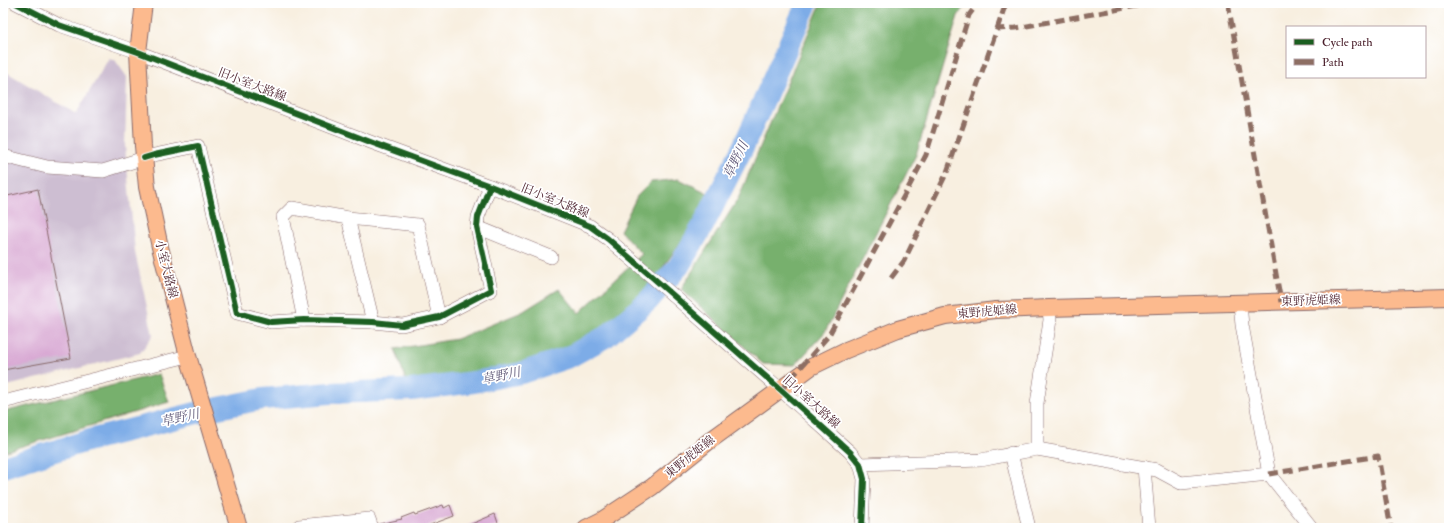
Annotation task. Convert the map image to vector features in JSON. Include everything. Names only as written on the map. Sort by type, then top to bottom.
[{"type":"main road","name":"小室大路線","points":[[144,3],[138,52],[147,187],[160,247],[189,359],[238,528]]},
{"type":"main road","name":"東野虎姫線","points":[[586,528],[602,520],[652,487],[708,442],[811,367],[846,350],[898,329],[945,316],[996,310],[1449,297]]},
{"type":"street","name":"旧小室大路線","points":[[16,3],[59,25],[138,52],[343,132],[490,186],[590,226],[608,239],[768,378],[850,452],[860,464]]},
{"type":"street","points":[[3,156],[47,167],[103,171],[154,155],[198,146],[237,313],[271,322],[304,320],[373,322],[402,325],[439,317],[491,290],[477,227],[478,217],[490,186]]},
{"type":"street","points":[[304,320],[283,217],[292,208],[348,218],[418,225],[439,317]]},
{"type":"street","points":[[348,218],[373,322]]},
{"type":"street","points":[[477,227],[551,257]]},
{"type":"street","points":[[1240,304],[1242,325],[1269,474],[1312,528]]},
{"type":"street","points":[[1037,449],[1037,403],[1050,320],[1050,308]]},
{"type":"street","points":[[3,402],[189,359]]},
{"type":"street","points":[[862,528],[864,478],[860,464],[981,460],[1037,449],[1157,470],[1181,483],[1269,474]]},
{"type":"street","points":[[1011,453],[1029,528]]},
{"type":"street","points":[[1144,467],[1149,528]]},
{"type":"street","points":[[300,528],[299,526],[369,519],[372,528]]},
{"type":"shaded area","points":[[109,58],[115,60],[127,77],[125,146],[135,252],[153,335],[140,353],[3,387],[3,70],[76,114]]},
{"type":"green space","points":[[821,3],[967,3],[958,16],[916,155],[825,332],[795,365],[763,364],[681,289],[738,199]]},
{"type":"green space","points":[[679,179],[714,196],[641,298],[579,346],[508,369],[408,387],[395,349],[456,339],[522,312],[559,289],[579,313],[642,254],[620,231],[637,196],[651,182]]},
{"type":"green space","points":[[159,374],[169,402],[3,452],[3,412]]},
{"type":"building","points":[[38,189],[71,358],[3,370],[3,197]]},
{"type":"building","points":[[443,505],[444,508],[450,505],[454,516],[422,528],[380,528],[379,524],[402,519],[401,518],[414,513],[415,515]]},
{"type":"building","points":[[495,514],[499,526],[493,528],[462,528]]},
{"type":"waterway","name":"草野川","points":[[3,467],[90,440],[204,411],[262,399],[330,393],[411,390],[474,382],[521,373],[569,357],[607,336],[648,301],[679,266],[704,224],[744,145],[807,3]]},
{"type":"marked path","points":[[781,390],[829,335],[926,155],[969,15],[978,3]]},
{"type":"marked path","points":[[997,29],[1006,3]]},
{"type":"marked path","points":[[891,278],[904,261],[947,172],[997,29],[1016,28],[1153,3]]},
{"type":"marked path","points":[[1228,3],[1281,302]]},
{"type":"marked path","points":[[1269,474],[1378,456],[1391,528]]},
{"type":"cycle path","points":[[16,3],[59,25],[138,52],[373,143],[490,186],[590,226],[608,239],[651,276],[850,452],[860,464],[864,479],[862,528]]},
{"type":"cycle path","points":[[144,158],[198,146],[237,313],[271,322],[304,320],[373,322],[402,325],[439,317],[491,290],[477,227],[478,217],[490,186]]}]
